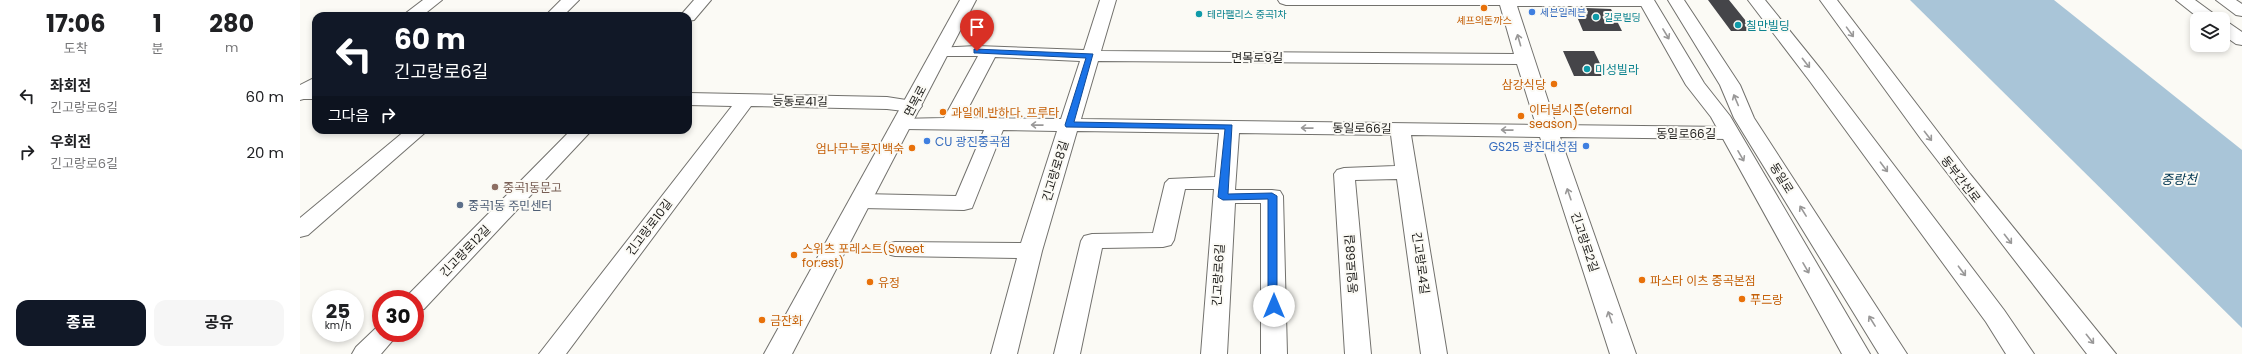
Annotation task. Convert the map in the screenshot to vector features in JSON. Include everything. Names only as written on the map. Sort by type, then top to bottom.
[{"type":"main road","points":[[417,12],[434,0]]},
{"type":"main road","name":"면목로","points":[[778,354],[908,115],[968,0]]},
{"type":"main road","name":"동일로","points":[[1676,0],[1730,85],[1744,118],[1893,354]]},
{"type":"main road","points":[[1756,0],[1764,13],[1786,36],[1995,316],[2020,354]]},
{"type":"main road","points":[[1769,0],[1786,36]]},
{"type":"main road","name":"동부간선로","points":[[1828,0],[1960,178],[2102,354]]},
{"type":"main road","points":[[2184,0],[2202,12]]},
{"type":"main road","points":[[2224,0],[2242,11]]},
{"type":"main road","points":[[2236,0],[2242,4]]},
{"type":"main road","name":"동일로","points":[[1646,1],[1696,85],[1720,116],[1728,133],[1856,354]]},
{"type":"main road","points":[[2230,32],[2242,40]]},
{"type":"main road","points":[[1995,316],[2035,354]]},
{"type":"street","points":[[558,12],[572,0]]},
{"type":"street","points":[[692,12],[703,0]]},
{"type":"street","name":"긴고랑로8길","points":[[1004,354],[1030,251],[1108,0]]},
{"type":"street","points":[[1286,0],[1646,1]]},
{"type":"street","name":"긴고랑로2길","points":[[1508,1],[1524,59],[1623,354]]},
{"type":"street","name":"면목로9길","points":[[941,52],[989,52],[1090,56],[1524,59]]},
{"type":"street","points":[[951,124],[989,52]]},
{"type":"street","name":"능동로41길","points":[[692,99],[887,102],[908,115]]},
{"type":"street","name":"긴고랑로10길","points":[[552,354],[746,100]]},
{"type":"street","name":"동일로66길","points":[[908,115],[951,124],[1728,133]]},
{"type":"street","points":[[861,201],[964,203],[996,124]]},
{"type":"street","name":"긴고랑로6길","points":[[1214,354],[1229,127]]},
{"type":"street","name":"긴고랑로4길","points":[[1400,129],[1408,172],[1434,354]]},
{"type":"street","points":[[300,230],[413,134]]},
{"type":"street","name":"긴고랑로12길","points":[[424,294],[578,134]]},
{"type":"street","name":"동일로68길","points":[[1358,354],[1344,174],[1408,172]]},
{"type":"street","points":[[1067,354],[1092,241],[1163,240],[1176,183],[1272,196],[1274,354]]},
{"type":"street","points":[[895,249],[1030,251]]},
{"type":"street","points":[[365,354],[377,342]]},
{"type":"water","name":"중랑천","points":[[1910,0],[2054,0],[2242,150],[2242,328]]},
{"type":"building","name":"칠만빌딩","points":[[1708,0],[1729,0],[1754,31],[1731,31]]},
{"type":"building","name":"길로빌딩","points":[[1586,8],[1611,9],[1622,31],[1583,31],[1575,12],[1588,12]]},
{"type":"building","name":"미성빌라","points":[[1563,51],[1594,51],[1606,76],[1574,76]]},
{"type":"place","name":"셰프의돈까스","points":[[1484,8]]},
{"type":"place","name":"세븐일레븐","points":[[1532,12]]},
{"type":"place","name":"테라팰리스 중곡1차","points":[[1199,14]]},
{"type":"place","name":"길로빌딩","points":[[1596,17]]},
{"type":"place","name":"칠만빌딩","points":[[1738,25]]},
{"type":"place","name":"미성빌라","points":[[1587,69]]},
{"type":"place","name":"삼강식당","points":[[1554,84]]},
{"type":"place","name":"과일에 반하다. 프루타","points":[[943,112]]},
{"type":"place","name":"이터널시즌(eternal season)","points":[[1521,116]]},
{"type":"place","name":"CU 광진중곡점","points":[[927,141]]},
{"type":"place","name":"GS25 광진대성점","points":[[1586,146]]},
{"type":"place","name":"엄나무누룽지백숙","points":[[912,148]]},
{"type":"place","name":"중곡1동문고","points":[[495,187]]},
{"type":"place","name":"중곡1동 주민센터","points":[[460,205]]},
{"type":"place","name":"스위츠 포레스트(Sweet for:est)","points":[[794,255]]},
{"type":"place","name":"파스타 이츠 중곡본점","points":[[1642,280]]},
{"type":"place","name":"유정","points":[[870,282]]},
{"type":"place","name":"푸드랑","points":[[1742,299]]},
{"type":"place","name":"금잔화","points":[[762,320]]},
{"type":"route","points":[[977,51],[1090,56],[1069,125],[1229,127],[1226,183],[1223,197],[1272,196],[1274,306]]}]
